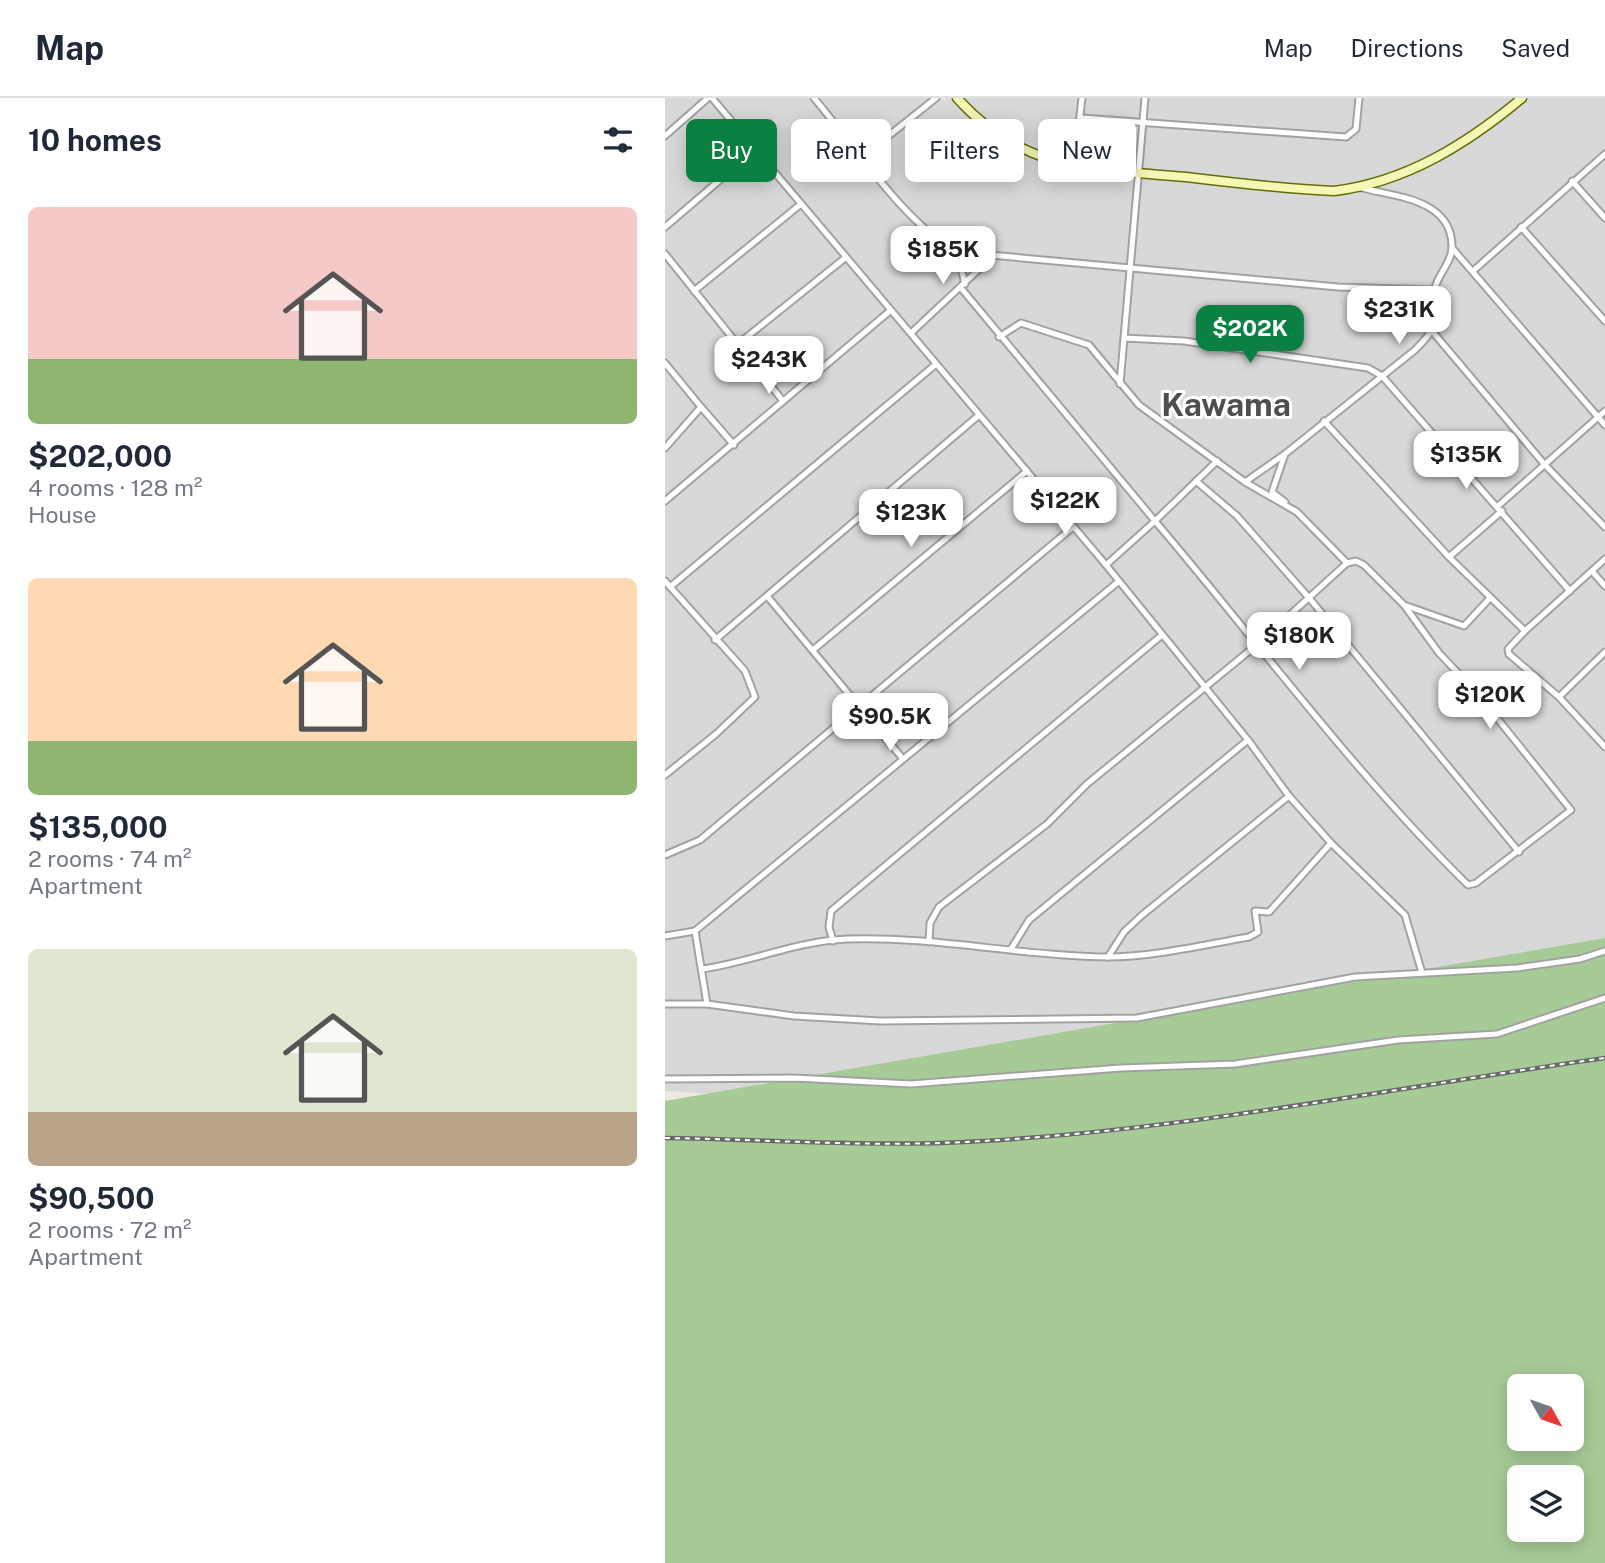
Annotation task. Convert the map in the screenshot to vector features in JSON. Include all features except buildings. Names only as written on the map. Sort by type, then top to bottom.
[{"type":"street","points":[[665,136],[710,98],[729,119]]},
{"type":"street","points":[[814,98],[831,119]]},
{"type":"street","points":[[820,105],[828,98]]},
{"type":"street","points":[[891,134],[936,98]]},
{"type":"street","points":[[957,98],[1000,137],[1022,150],[1038,155]]},
{"type":"street","points":[[1082,98],[1081,118],[1346,137],[1356,129],[1359,98]]},
{"type":"street","points":[[1120,386],[1145,98]]},
{"type":"street","points":[[1136,173],[1297,190],[1334,191],[1362,188],[1429,163],[1498,118],[1522,98]]},
{"type":"street","points":[[1473,271],[1605,154]]},
{"type":"street","points":[[777,175],[1205,685],[1289,796],[1331,843],[1405,915],[1422,972]]},
{"type":"street","points":[[1572,181],[1605,218]]},
{"type":"street","points":[[665,227],[718,182]]},
{"type":"street","points":[[884,182],[937,242],[957,252],[1338,287],[1435,290]]},
{"type":"street","points":[[1362,188],[1419,202],[1436,210],[1444,220],[1452,248],[1605,425]]},
{"type":"street","points":[[694,290],[801,204]]},
{"type":"street","points":[[1521,226],[1605,321]]},
{"type":"street","points":[[1245,482],[1285,454],[1415,350],[1432,331],[1439,306],[1435,290],[1452,248]]},
{"type":"street","points":[[929,942],[930,923],[939,907],[1047,824],[1087,783],[1259,643],[1347,563],[1356,561],[1364,565],[1403,605],[1439,653],[1476,692],[1571,808],[1564,817],[1520,852],[1476,883],[1468,885],[1392,804],[1259,643],[999,337],[963,286],[957,252]]},
{"type":"street","points":[[665,254],[783,401]]},
{"type":"street","points":[[911,333],[992,257]]},
{"type":"street","points":[[738,344],[845,258]]},
{"type":"street","points":[[665,501],[683,482],[734,444],[891,310]]},
{"type":"street","points":[[999,337],[1021,323],[1089,345],[1120,386],[1139,405],[1245,482],[1297,512]]},
{"type":"street","points":[[1432,331],[1545,465],[1605,527]]},
{"type":"street","points":[[1124,338],[1184,341],[1355,365],[1382,376],[1570,591]]},
{"type":"street","points":[[665,363],[734,444]]},
{"type":"street","points":[[1106,367],[1121,364]]},
{"type":"street","points":[[670,587],[935,365]]},
{"type":"street","points":[[665,448],[701,407]]},
{"type":"street","points":[[1449,556],[1605,411]]},
{"type":"street","points":[[715,640],[978,416]]},
{"type":"street","points":[[1324,421],[1449,556],[1525,631]]},
{"type":"street","points":[[1285,454],[1272,492],[1297,512],[1347,563]]},
{"type":"street","points":[[1106,565],[1217,461]]},
{"type":"street","points":[[813,650],[1027,471]]},
{"type":"street","points":[[1196,481],[1237,516],[1310,598],[1520,852]]},
{"type":"street","points":[[665,855],[700,840],[1073,527]]},
{"type":"street","points":[[1605,559],[1508,649],[1509,654],[1559,697],[1605,747]]},
{"type":"street","points":[[1592,571],[1605,586]]},
{"type":"street","points":[[665,581],[745,671],[755,697],[716,734],[665,775]]},
{"type":"street","points":[[665,936],[695,931],[1118,582]]},
{"type":"street","points":[[767,596],[903,759]]},
{"type":"street","points":[[1403,605],[1464,626],[1490,598]]},
{"type":"street","points":[[833,941],[829,927],[831,911],[1162,635]]},
{"type":"street","points":[[1559,697],[1605,652]]},
{"type":"street","points":[[1011,949],[1029,920],[1248,740]]},
{"type":"street","points":[[1108,957],[1124,932],[1141,916],[1289,796]]},
{"type":"street","points":[[702,969],[787,948],[833,941],[929,942],[1108,957],[1257,934],[1255,911],[1269,912],[1331,843]]},
{"type":"street","points":[[695,931],[707,1004]]},
{"type":"street","points":[[665,1004],[707,1004],[794,1016],[880,1021],[1137,1018],[1355,977],[1517,968],[1580,959],[1605,951]]},
{"type":"street","points":[[665,1079],[794,1078],[911,1084],[1121,1068],[1235,1064],[1387,1042],[1497,1034],[1605,998]]},
{"type":"shaded area","name":"Kawama","points":[[665,98],[942,98],[950,107],[944,98],[1605,98],[1605,1022],[874,1103],[665,1091]]},
{"type":"green space","points":[[1605,938],[1605,1563],[665,1563],[665,1101]]},
{"type":"railway","points":[[665,1138],[906,1144],[1107,1131],[1273,1109],[1605,1058]]},
{"type":"district","name":"Kawama","points":[[1226,405]]}]
